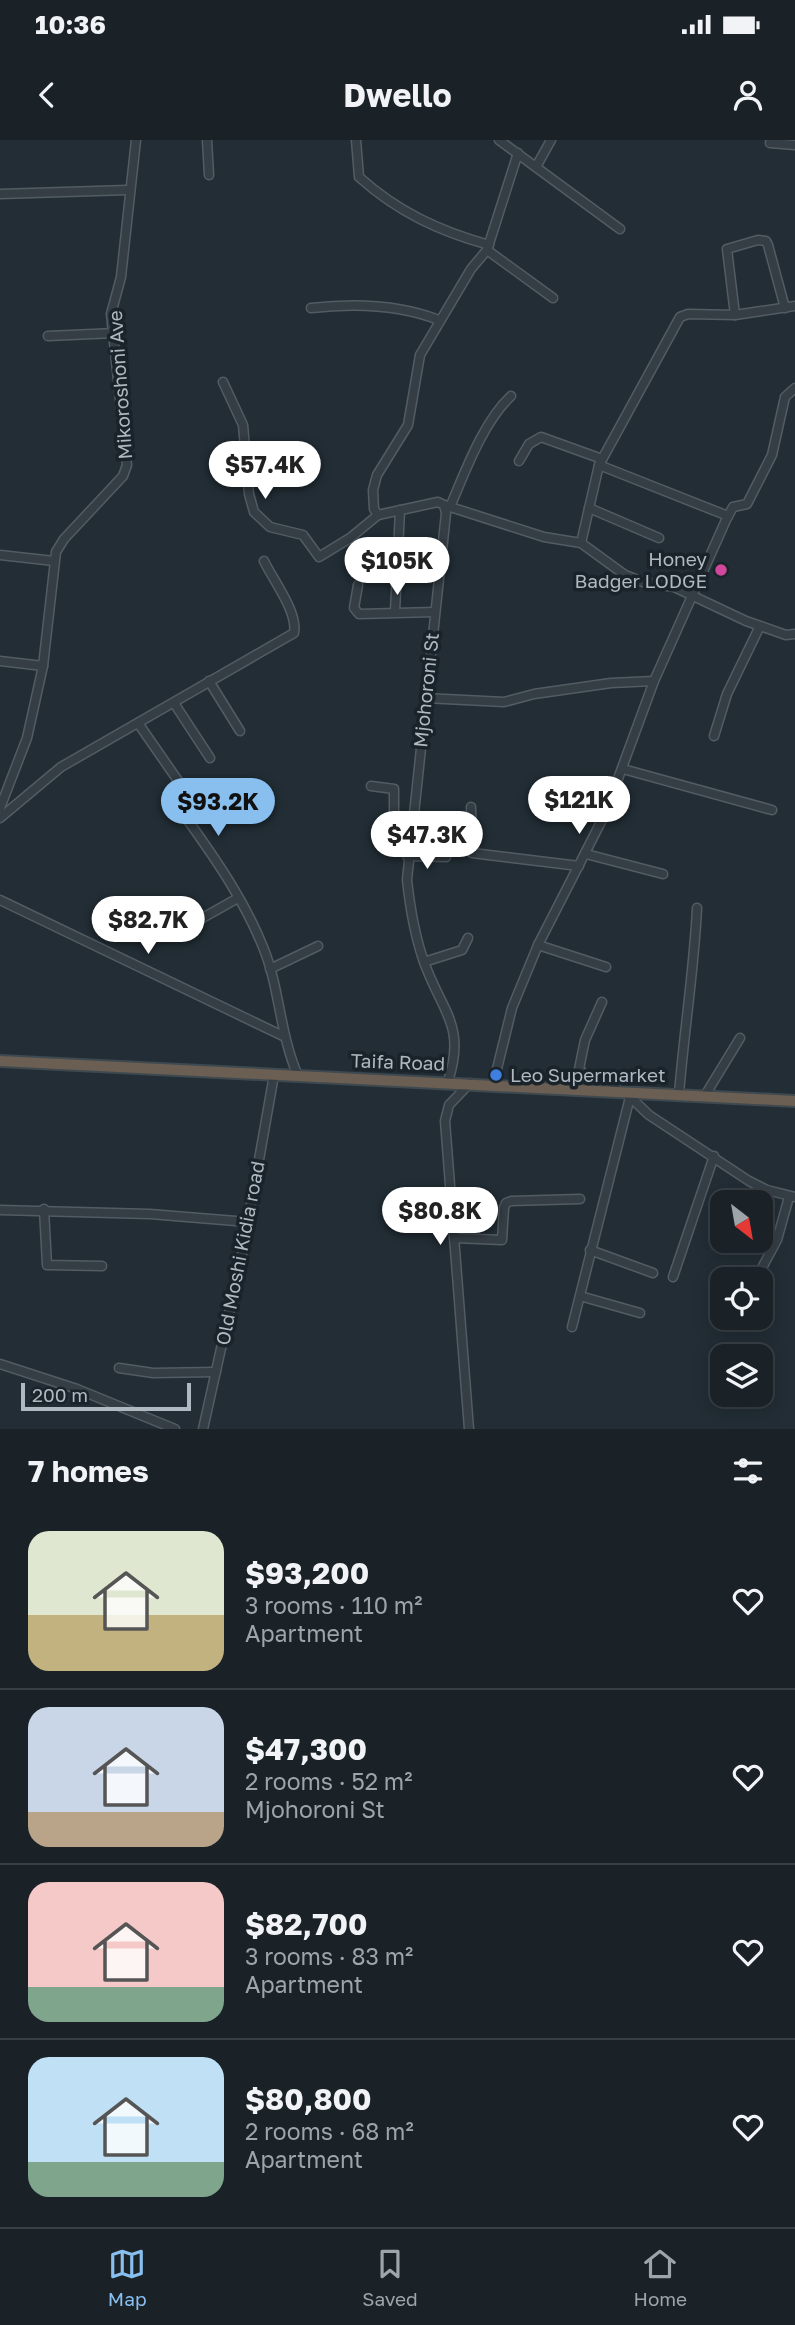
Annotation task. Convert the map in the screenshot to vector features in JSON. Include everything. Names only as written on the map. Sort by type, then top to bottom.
[{"type":"highway","name":"Taifa Road","points":[[0,1061],[274,1076],[449,1081],[795,1101]]},
{"type":"street","name":"Mikoroshoni Ave","points":[[0,808],[27,738],[43,666],[54,561],[64,539],[125,470],[116,333],[111,314],[121,277],[128,190],[136,140]]},
{"type":"street","points":[[207,140],[209,175]]},
{"type":"street","points":[[356,140],[359,177],[433,228],[488,248],[553,298]]},
{"type":"street","points":[[499,140],[620,229]]},
{"type":"street","points":[[378,515],[374,509],[373,490],[377,475],[408,425],[420,355],[471,269],[488,248],[517,140]]},
{"type":"street","points":[[536,167],[551,140]]},
{"type":"street","points":[[770,142],[795,145]]},
{"type":"street","points":[[0,194],[128,190]]},
{"type":"street","points":[[735,315],[727,248],[758,240],[766,241],[768,246],[785,308]]},
{"type":"street","points":[[311,308],[352,304],[408,309],[439,320]]},
{"type":"street","points":[[581,543],[601,462],[680,317],[688,314],[735,315],[795,306]]},
{"type":"street","points":[[48,336],[116,333]]},
{"type":"street","points":[[223,382],[243,425],[251,506],[270,527],[303,535],[318,557],[351,538],[378,515],[438,502],[544,537],[581,543],[625,575],[692,595],[760,626],[786,635],[795,635]]},
{"type":"street","points":[[493,1085],[512,1008],[538,945],[586,854],[623,769],[654,681],[728,516],[733,507],[747,503],[764,474],[785,397],[795,388]]},
{"type":"street","points":[[447,506],[473,452],[501,405],[511,396]]},
{"type":"street","points":[[519,461],[529,443],[541,437],[728,516]]},
{"type":"street","name":"Mjohoroni St","points":[[447,506],[407,856],[410,904],[424,962],[454,1032],[456,1058],[449,1081]]},
{"type":"street","points":[[589,508],[659,538]]},
{"type":"street","points":[[395,611],[400,510]]},
{"type":"street","points":[[0,555],[54,561]]},
{"type":"street","points":[[0,818],[61,767],[294,633],[295,625],[288,607],[264,561]]},
{"type":"street","points":[[358,585],[355,612],[435,612]]},
{"type":"street","points":[[714,736],[727,694],[760,626]]},
{"type":"street","points":[[0,661],[43,666]]},
{"type":"street","points":[[209,681],[240,731]]},
{"type":"street","points":[[425,698],[504,702],[534,694],[611,683],[654,681]]},
{"type":"street","points":[[174,704],[210,758]]},
{"type":"street","points":[[138,723],[181,785],[189,822],[237,898],[263,946],[283,1036],[298,1076]]},
{"type":"street","points":[[623,769],[772,810]]},
{"type":"street","points":[[371,786],[394,789],[394,823],[398,827],[412,829]]},
{"type":"street","points":[[471,807],[472,853],[579,866]]},
{"type":"street","points":[[586,854],[663,874]]},
{"type":"street","points":[[407,856],[446,857]]},
{"type":"street","points":[[174,934],[237,898]]},
{"type":"street","points":[[0,900],[283,1036]]},
{"type":"street","points":[[679,1094],[687,994],[695,957],[697,908]]},
{"type":"street","points":[[424,962],[463,950],[468,938]]},
{"type":"street","points":[[538,945],[606,967]]},
{"type":"street","points":[[270,969],[318,946]]},
{"type":"street","points":[[602,1002],[585,1040],[579,1069],[586,1076],[611,1078],[624,1093],[675,1133],[749,1181],[792,1197],[777,1240],[762,1267]]},
{"type":"street","points":[[704,1097],[740,1038]]},
{"type":"street","name":"Old Moshi Kidia road","points":[[203,1429],[248,1222],[274,1076]]},
{"type":"street","points":[[469,1429],[445,1112],[470,1083]]},
{"type":"street","points":[[572,1327],[624,1093]]},
{"type":"street","points":[[673,1278],[713,1156]]},
{"type":"street","points":[[454,1238],[502,1240],[504,1208],[506,1203],[511,1201],[580,1199]]},
{"type":"street","points":[[0,1210],[44,1209],[248,1222]]},
{"type":"street","points":[[44,1209],[47,1265],[102,1266]]},
{"type":"street","points":[[590,1250],[653,1273]]},
{"type":"street","points":[[580,1296],[640,1313]]},
{"type":"street","points":[[0,1364],[77,1389],[175,1429]]},
{"type":"street","points":[[119,1368],[153,1373],[216,1372]]},
{"type":"place","name":"Honey Badger LODGE","points":[[721,570]]},
{"type":"place","name":"Leo Supermarket","points":[[496,1075]]}]
